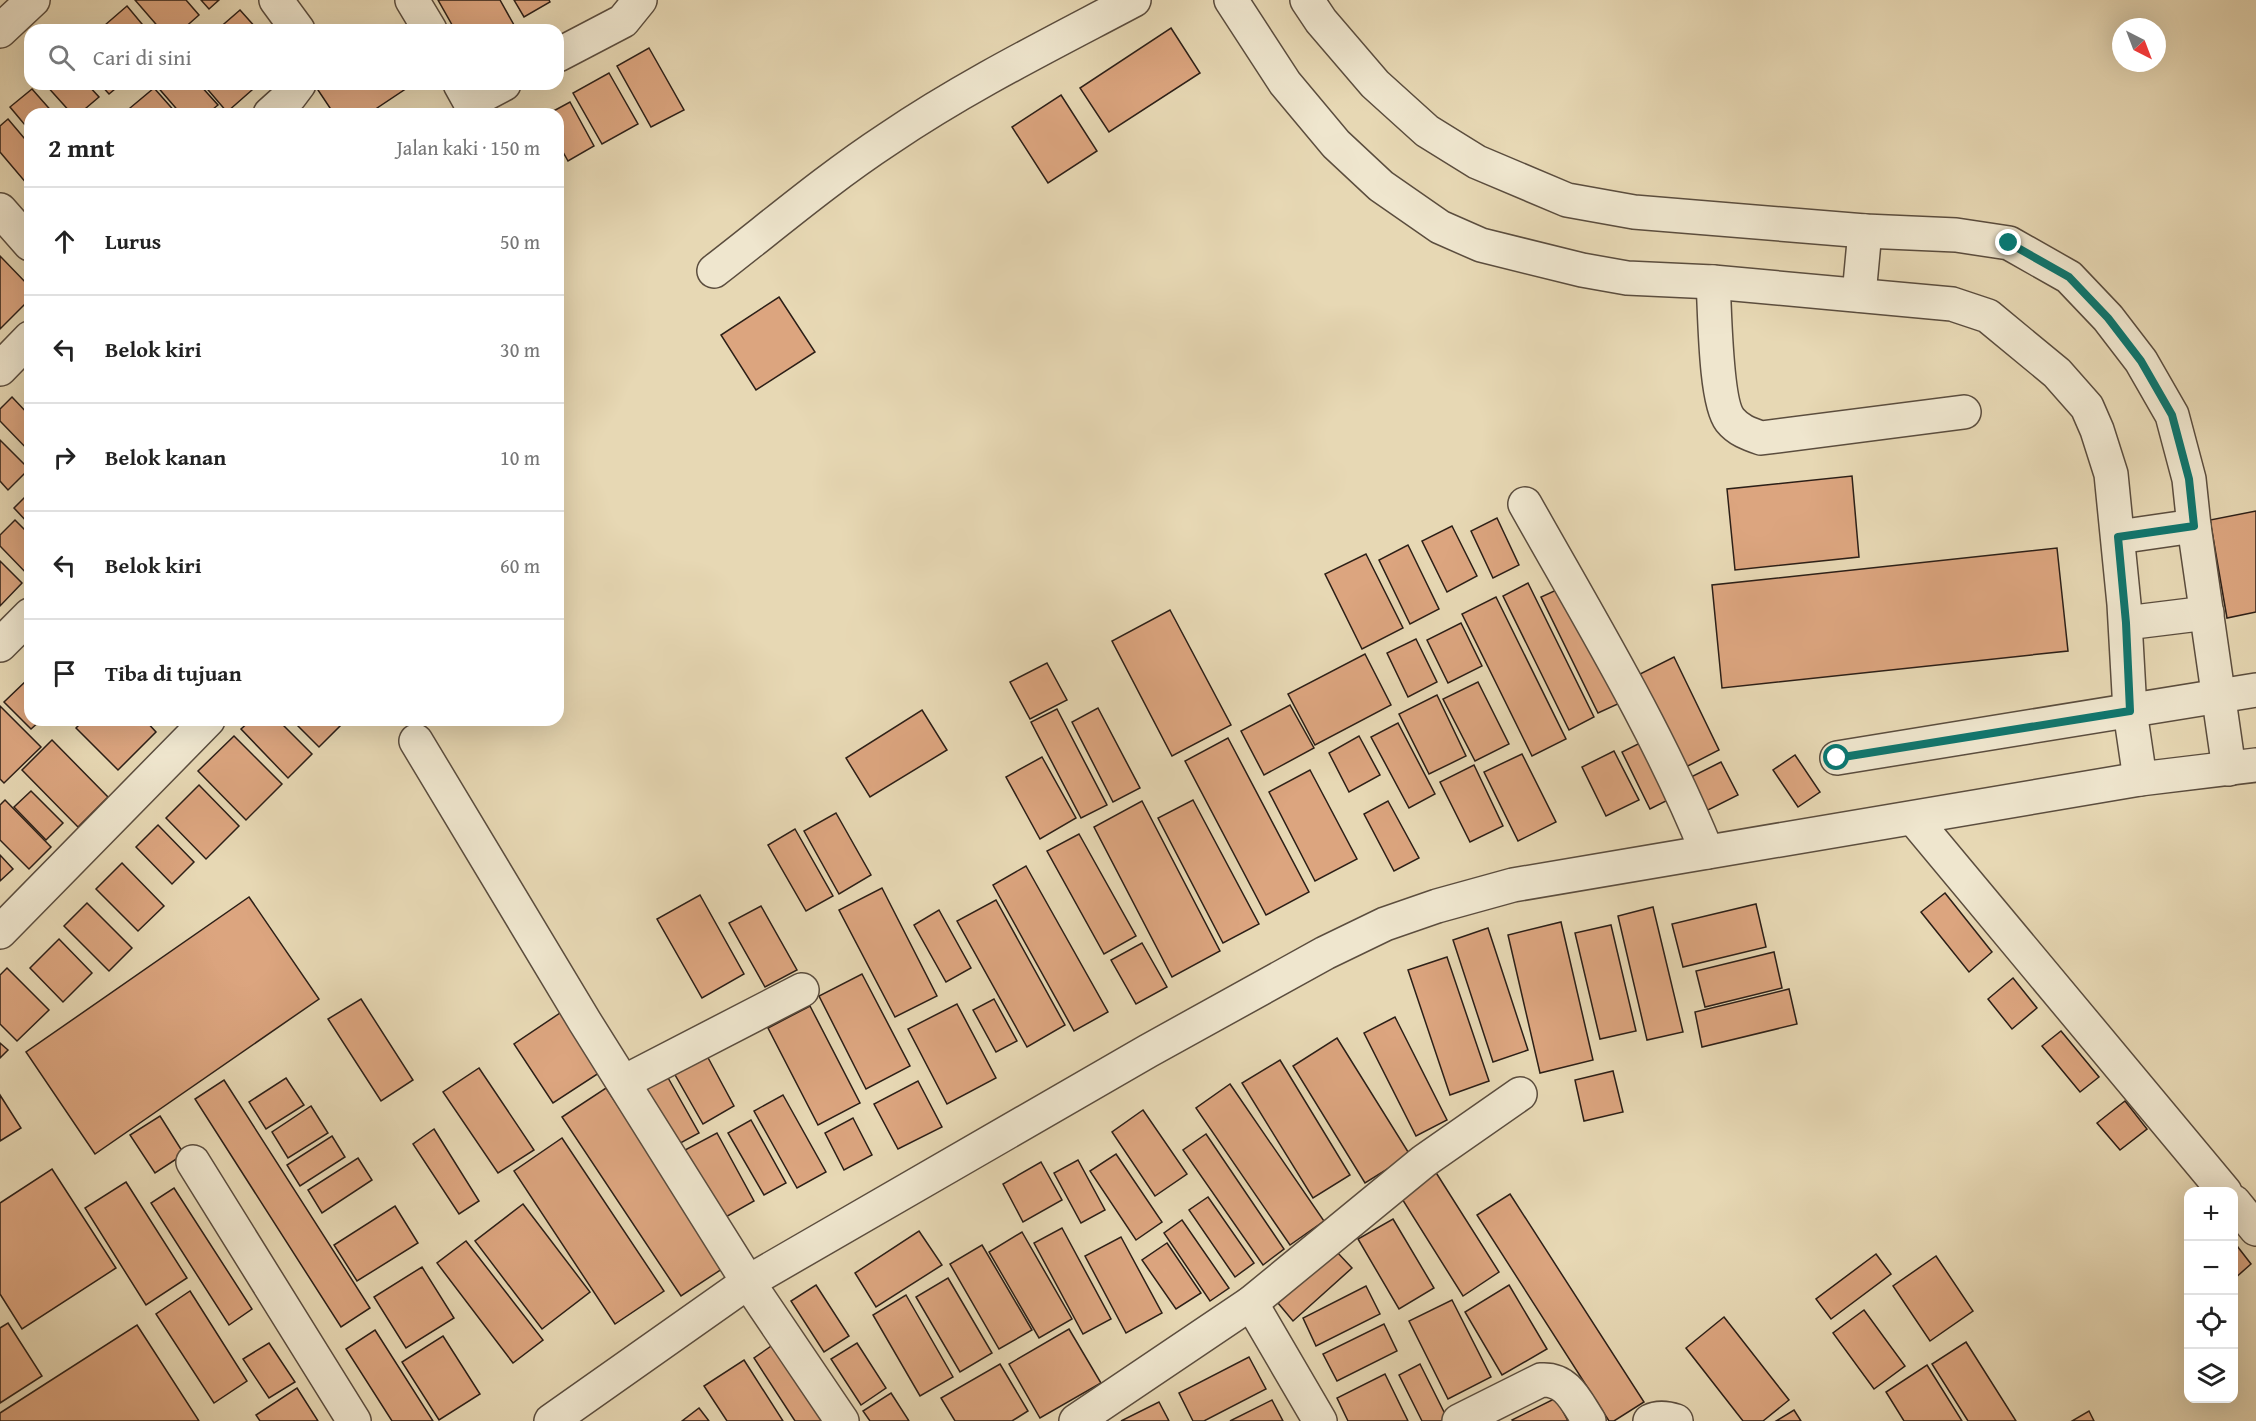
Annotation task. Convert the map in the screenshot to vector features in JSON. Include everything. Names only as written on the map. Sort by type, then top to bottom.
[{"type":"street","points":[[0,31],[33,0]]},
{"type":"street","points":[[276,0],[294,24]]},
{"type":"street","points":[[412,0],[426,24]]},
{"type":"street","points":[[564,53],[623,21],[640,0]]},
{"type":"street","points":[[714,271],[888,138],[956,96],[1134,0]]},
{"type":"street","points":[[1231,0],[1285,83],[1336,144],[1381,186],[1440,227],[1481,245],[1582,270],[1627,278],[1713,282],[1952,304],[1988,316],[2057,373],[2087,407],[2111,474],[2126,623],[2130,711],[2140,779]]},
{"type":"street","points":[[551,1421],[748,1282],[1148,1051],[1325,953],[1385,924],[1437,906],[1514,885],[2140,779],[2242,767],[2219,695],[2189,479],[2172,415],[2141,361],[2108,318],[2069,277],[2009,243],[1956,235],[1865,231],[1634,212],[1567,200],[1477,162],[1427,131],[1375,84],[1321,21],[1307,0]]},
{"type":"street","points":[[464,90],[471,102],[493,90]]},
{"type":"street","points":[[0,210],[24,237]]},
{"type":"street","points":[[1859,295],[1865,231]]},
{"type":"street","points":[[1713,282],[1721,398],[1729,419],[1745,433],[1761,438],[1964,412]]},
{"type":"street","points":[[0,369],[24,344]]},
{"type":"street","points":[[1525,504],[1679,786],[1707,852]]},
{"type":"street","points":[[2118,537],[2194,526]]},
{"type":"street","points":[[2126,623],[2207,613]]},
{"type":"street","points":[[0,645],[24,621]]},
{"type":"street","points":[[1837,758],[2256,690]]},
{"type":"street","points":[[0,932],[202,726]]},
{"type":"street","points":[[416,741],[748,1282],[842,1421]]},
{"type":"street","points":[[1914,819],[2222,1187]]},
{"type":"street","points":[[624,1082],[802,990]]},
{"type":"street","points":[[1076,1421],[1251,1304],[1424,1161],[1520,1094]]},
{"type":"street","points":[[193,1162],[354,1421]]},
{"type":"street","points":[[2238,1207],[2256,1229]]},
{"type":"street","points":[[1251,1304],[1320,1421]]},
{"type":"street","points":[[1459,1421],[1541,1380],[1552,1379],[1561,1383],[1569,1391],[1588,1421]]},
{"type":"street","points":[[1650,1421],[1669,1418],[1676,1421]]},
{"type":"building","points":[[135,0],[186,0],[199,15],[189,24],[156,24]]},
{"type":"building","points":[[201,0],[219,0],[209,9]]},
{"type":"building","points":[[438,0],[500,0],[513,24],[452,24]]},
{"type":"building","points":[[514,0],[549,0],[550,2],[524,17]]},
{"type":"building","points":[[127,6],[142,24],[106,24]]},
{"type":"building","points":[[240,10],[253,24],[224,24]]},
{"type":"building","points":[[1171,28],[1200,73],[1109,132],[1080,88]]},
{"type":"building","points":[[649,48],[684,110],[651,127],[617,66]]},
{"type":"building","points":[[609,73],[638,124],[602,144],[573,93]]},
{"type":"building","points":[[33,90],[49,108],[24,108],[24,124],[10,107]]},
{"type":"building","points":[[50,90],[93,90],[99,97],[86,108],[67,108]]},
{"type":"building","points":[[152,90],[156,90],[172,108],[130,108]]},
{"type":"building","points":[[160,90],[204,90],[218,105],[214,108],[176,108]]},
{"type":"building","points":[[208,90],[252,90],[232,108],[224,108]]},
{"type":"building","points":[[318,90],[404,90],[377,108],[330,108]]},
{"type":"building","points":[[1061,95],[1097,151],[1048,183],[1012,127]]},
{"type":"building","points":[[570,102],[594,146],[568,161],[564,154],[564,108],[559,108]]},
{"type":"building","points":[[8,119],[24,138],[24,180],[0,152],[0,126]]},
{"type":"building","points":[[0,256],[24,281],[24,305],[0,329]]},
{"type":"building","points":[[779,297],[815,352],[756,390],[721,335]]},
{"type":"building","points":[[12,397],[24,410],[24,446],[0,421],[0,409]]},
{"type":"building","points":[[0,440],[24,464],[24,474],[8,490],[0,481]]},
{"type":"building","points":[[1852,476],[1859,557],[1735,570],[1727,489]]},
{"type":"building","points":[[24,498],[24,519],[14,508]]},
{"type":"building","points":[[2256,511],[2256,612],[2227,618],[2210,520]]},
{"type":"building","points":[[1497,518],[1519,565],[1493,578],[1471,531]]},
{"type":"building","points":[[15,520],[24,529],[24,571],[0,546],[0,535]]},
{"type":"building","points":[[1452,526],[1477,576],[1447,592],[1422,541]]},
{"type":"building","points":[[1408,545],[1439,609],[1410,624],[1379,560]]},
{"type":"building","points":[[2057,548],[2068,651],[1722,688],[1712,585]]},
{"type":"building","points":[[1366,554],[1403,628],[1362,649],[1325,574]]},
{"type":"building","points":[[0,561],[22,583],[0,606]]},
{"type":"building","points":[[1528,583],[1594,717],[1569,730],[1503,596]]},
{"type":"building","points":[[1563,587],[1620,703],[1598,713],[1541,597]]},
{"type":"building","points":[[1496,597],[1566,739],[1532,756],[1462,614]]},
{"type":"building","points":[[1170,610],[1231,725],[1172,756],[1112,641]]},
{"type":"building","points":[[1461,623],[1482,666],[1448,683],[1427,640]]},
{"type":"building","points":[[1416,639],[1437,682],[1408,697],[1387,653]]},
{"type":"building","points":[[1365,654],[1391,705],[1315,745],[1288,694]]},
{"type":"building","points":[[1674,657],[1719,750],[1676,772],[1630,679]]},
{"type":"building","points":[[1047,663],[1067,700],[1030,719],[1010,682]]},
{"type":"building","points":[[1478,682],[1509,744],[1475,761],[1443,699]]},
{"type":"building","points":[[24,683],[24,722],[4,702]]},
{"type":"building","points":[[1437,695],[1466,756],[1429,774],[1399,714]]},
{"type":"building","points":[[1290,705],[1314,748],[1264,775],[1241,731]]},
{"type":"building","points":[[0,706],[41,747],[4,783],[0,779]]},
{"type":"building","points":[[1098,708],[1140,788],[1113,802],[1072,722]]},
{"type":"building","points":[[1057,709],[1107,805],[1081,818],[1031,722]]},
{"type":"building","points":[[922,710],[947,750],[870,797],[846,758]]},
{"type":"building","points":[[1398,723],[1435,794],[1409,808],[1371,737]]},
{"type":"building","points":[[78,726],[150,726],[156,732],[118,770],[76,728]]},
{"type":"building","points":[[244,726],[284,726],[312,754],[288,778],[241,729]]},
{"type":"building","points":[[298,726],[340,726],[319,747]]},
{"type":"building","points":[[234,736],[282,784],[246,820],[198,771]]},
{"type":"building","points":[[1359,736],[1380,775],[1349,792],[1329,753]]},
{"type":"building","points":[[1228,738],[1309,892],[1266,915],[1185,761]]},
{"type":"building","points":[[52,740],[108,797],[78,827],[22,770]]},
{"type":"building","points":[[1646,740],[1674,797],[1650,809],[1622,752]]},
{"type":"building","points":[[1614,751],[1639,800],[1606,816],[1582,767]]},
{"type":"building","points":[[1522,754],[1556,822],[1518,841],[1484,772]]},
{"type":"building","points":[[1795,755],[1820,792],[1798,807],[1773,770]]},
{"type":"building","points":[[1042,757],[1076,818],[1040,839],[1006,777]]},
{"type":"building","points":[[1721,762],[1738,795],[1700,814],[1683,781]]},
{"type":"building","points":[[1474,765],[1503,826],[1470,842],[1440,782]]},
{"type":"building","points":[[1310,770],[1357,859],[1315,881],[1269,792]]},
{"type":"building","points":[[199,785],[239,826],[206,859],[166,818]]},
{"type":"building","points":[[31,791],[63,823],[46,840],[14,807]]},
{"type":"building","points":[[5,800],[51,847],[29,869],[0,840],[0,805]]},
{"type":"building","points":[[1193,800],[1259,924],[1223,943],[1158,818]]},
{"type":"building","points":[[1142,801],[1220,951],[1172,977],[1094,827]]},
{"type":"building","points":[[1388,801],[1419,858],[1394,871],[1364,814]]},
{"type":"building","points":[[836,813],[871,875],[839,894],[804,831]]},
{"type":"building","points":[[158,825],[194,862],[172,884],[136,847]]},
{"type":"building","points":[[795,829],[833,896],[806,911],[768,845]]},
{"type":"building","points":[[1079,834],[1136,936],[1104,954],[1047,851]]},
{"type":"building","points":[[0,855],[13,869],[0,881]]},
{"type":"building","points":[[122,863],[164,906],[138,931],[96,889]]},
{"type":"building","points":[[1026,866],[1108,1012],[1074,1031],[993,885]]},
{"type":"building","points":[[882,888],[937,996],[895,1017],[839,910]]},
{"type":"building","points":[[1945,893],[1992,952],[1969,972],[1921,912]]},
{"type":"building","points":[[700,895],[744,974],[702,998],[657,919]]},
{"type":"building","points":[[249,897],[319,999],[95,1154],[26,1052]]},
{"type":"building","points":[[996,900],[1065,1025],[1027,1047],[957,921]]},
{"type":"building","points":[[87,903],[132,948],[109,971],[64,926]]},
{"type":"building","points":[[1756,904],[1766,947],[1683,967],[1672,924]]},
{"type":"building","points":[[761,906],[797,970],[765,987],[729,923]]},
{"type":"building","points":[[1653,907],[1683,1032],[1647,1040],[1618,916]]},
{"type":"building","points":[[939,910],[971,968],[946,982],[914,925]]},
{"type":"building","points":[[1561,922],[1593,1060],[1540,1073],[1508,935]]},
{"type":"building","points":[[1611,925],[1636,1031],[1600,1039],[1575,933]]},
{"type":"building","points":[[1488,928],[1528,1050],[1493,1062],[1453,940]]},
{"type":"building","points":[[59,939],[92,973],[63,1002],[30,968]]},
{"type":"building","points":[[1142,943],[1167,987],[1136,1004],[1111,960]]},
{"type":"building","points":[[1774,952],[1782,988],[1705,1007],[1696,971]]},
{"type":"building","points":[[1447,957],[1489,1081],[1450,1095],[1408,970]]},
{"type":"building","points":[[7,968],[49,1010],[17,1041],[0,1024],[0,975]]},
{"type":"building","points":[[862,974],[910,1066],[866,1089],[819,996]]},
{"type":"building","points":[[2013,978],[2037,1008],[2012,1029],[1988,999]]},
{"type":"building","points":[[1789,989],[1797,1024],[1702,1047],[1695,1012]]},
{"type":"building","points":[[361,999],[413,1080],[381,1101],[328,1019]]},
{"type":"building","points":[[994,999],[1017,1041],[996,1052],[973,1010]]},
{"type":"building","points":[[957,1004],[996,1078],[947,1104],[908,1029]]},
{"type":"building","points":[[810,1006],[860,1103],[818,1125],[768,1028]]},
{"type":"building","points":[[563,1011],[602,1071],[553,1103],[514,1044]]},
{"type":"building","points":[[1395,1017],[1447,1120],[1416,1136],[1364,1033]]},
{"type":"building","points":[[2061,1031],[2099,1077],[2080,1092],[2042,1046]]},
{"type":"building","points":[[1337,1038],[1410,1155],[1365,1183],[1293,1066]]},
{"type":"building","points":[[0,1043],[8,1050],[0,1058]]},
{"type":"building","points":[[706,1054],[734,1106],[703,1124],[674,1073]]},
{"type":"building","points":[[1280,1060],[1350,1175],[1313,1198],[1242,1083]]},
{"type":"building","points":[[479,1068],[534,1150],[498,1173],[443,1092]]},
{"type":"building","points":[[1613,1071],[1623,1112],[1584,1121],[1575,1080]]},
{"type":"building","points":[[667,1076],[699,1133],[673,1147],[641,1091]]},
{"type":"building","points":[[286,1078],[304,1105],[266,1129],[249,1102]]},
{"type":"building","points":[[224,1080],[370,1308],[341,1327],[195,1099]]},
{"type":"building","points":[[918,1081],[942,1127],[898,1149],[874,1104]]},
{"type":"building","points":[[1230,1084],[1324,1221],[1290,1245],[1196,1108]]},
{"type":"building","points":[[606,1088],[725,1267],[681,1296],[562,1117]]},
{"type":"building","points":[[0,1095],[21,1128],[0,1141]]},
{"type":"building","points":[[783,1095],[826,1172],[797,1188],[754,1111]]},
{"type":"building","points":[[2125,1101],[2147,1129],[2120,1150],[2097,1123]]},
{"type":"building","points":[[311,1106],[328,1133],[288,1158],[272,1132]]},
{"type":"building","points":[[1143,1110],[1187,1174],[1155,1196],[1112,1132]]},
{"type":"building","points":[[160,1116],[184,1154],[155,1173],[130,1135]]},
{"type":"building","points":[[853,1118],[872,1155],[844,1170],[825,1133]]},
{"type":"building","points":[[751,1120],[786,1183],[764,1195],[728,1133]]},
{"type":"building","points":[[434,1129],[479,1201],[459,1214],[413,1144]]},
{"type":"building","points":[[717,1133],[754,1201],[724,1218],[685,1150]]},
{"type":"building","points":[[1206,1134],[1284,1249],[1263,1265],[1183,1150]]},
{"type":"building","points":[[332,1136],[345,1157],[300,1186],[287,1165]]},
{"type":"building","points":[[562,1138],[664,1291],[615,1324],[514,1171]]},
{"type":"building","points":[[1116,1154],[1162,1222],[1136,1240],[1090,1171]]},
{"type":"building","points":[[358,1158],[372,1180],[322,1213],[308,1190]]},
{"type":"building","points":[[1078,1160],[1105,1210],[1081,1223],[1054,1173]]},
{"type":"building","points":[[1041,1162],[1062,1200],[1023,1222],[1003,1184]]},
{"type":"building","points":[[52,1169],[116,1268],[22,1329],[0,1294],[0,1203]]},
{"type":"building","points":[[1435,1171],[1499,1272],[1463,1296],[1399,1194]]},
{"type":"building","points":[[126,1182],[187,1278],[146,1305],[85,1208]]},
{"type":"building","points":[[174,1188],[252,1309],[229,1325],[151,1203]]},
{"type":"building","points":[[1510,1194],[1644,1402],[1614,1421],[1609,1421],[1477,1215]]},
{"type":"building","points":[[1208,1197],[1254,1263],[1235,1277],[1189,1210]]},
{"type":"building","points":[[523,1204],[590,1292],[542,1329],[475,1241]]},
{"type":"building","points":[[395,1206],[418,1243],[357,1281],[334,1245]]},
{"type":"building","points":[[1393,1219],[1434,1288],[1399,1309],[1358,1239]]},
{"type":"building","points":[[1182,1220],[1229,1288],[1210,1301],[1164,1233]]},
{"type":"building","points":[[1062,1228],[1111,1319],[1083,1334],[1034,1243]]},
{"type":"building","points":[[919,1231],[942,1265],[876,1307],[855,1273]]},
{"type":"building","points":[[1022,1232],[1072,1319],[1039,1338],[989,1252]]},
{"type":"building","points":[[1121,1237],[1162,1313],[1126,1333],[1085,1256]]},
{"type":"building","points":[[466,1241],[543,1340],[513,1363],[437,1263]]},
{"type":"building","points":[[1167,1243],[1201,1293],[1176,1309],[1142,1260]]},
{"type":"building","points":[[982,1245],[1032,1330],[999,1349],[950,1264]]},
{"type":"building","points":[[2238,1247],[2251,1264],[2238,1275]]},
{"type":"building","points":[[1336,1251],[1352,1268],[1293,1321],[1278,1303]]},
{"type":"building","points":[[1876,1254],[1891,1274],[1831,1319],[1816,1299]]},
{"type":"building","points":[[1936,1256],[1973,1311],[1930,1341],[1893,1286]]},
{"type":"building","points":[[422,1267],[454,1318],[406,1348],[374,1297]]},
{"type":"building","points":[[948,1278],[992,1353],[960,1372],[916,1297]]},
{"type":"building","points":[[816,1285],[849,1336],[824,1352],[791,1301]]},
{"type":"building","points":[[1509,1285],[1547,1349],[1502,1375],[1465,1312]]},
{"type":"building","points":[[1366,1286],[1380,1314],[1316,1346],[1303,1318]]},
{"type":"building","points":[[190,1291],[247,1381],[214,1403],[156,1314]]},
{"type":"building","points":[[906,1295],[953,1377],[920,1396],[873,1315]]},
{"type":"building","points":[[1452,1300],[1491,1377],[1448,1399],[1409,1321]]},
{"type":"building","points":[[1864,1310],[1905,1366],[1874,1389],[1833,1333]]},
{"type":"building","points":[[1724,1317],[1789,1400],[1763,1421],[1743,1421],[1686,1348]]},
{"type":"building","points":[[8,1323],[42,1376],[0,1403],[0,1328]]},
{"type":"building","points":[[1384,1324],[1397,1351],[1337,1381],[1323,1354]]},
{"type":"building","points":[[137,1325],[199,1421],[0,1421],[0,1413]]},
{"type":"building","points":[[1069,1329],[1101,1383],[1040,1418],[1009,1364]]},
{"type":"building","points":[[375,1330],[433,1421],[392,1421],[346,1349]]},
{"type":"building","points":[[443,1336],[480,1394],[439,1420],[402,1362]]},
{"type":"building","points":[[777,1342],[828,1421],[795,1421],[754,1358]]},
{"type":"building","points":[[1966,1342],[2016,1421],[1968,1421],[1932,1364]]},
{"type":"building","points":[[269,1343],[295,1382],[269,1398],[243,1359]]},
{"type":"building","points":[[857,1343],[886,1388],[861,1405],[831,1359]]},
{"type":"building","points":[[1249,1357],[1266,1389],[1204,1421],[1193,1421],[1179,1393]]},
{"type":"building","points":[[744,1360],[783,1421],[727,1421],[704,1386]]},
{"type":"building","points":[[1000,1364],[1028,1411],[1012,1421],[955,1421],[941,1398]]},
{"type":"building","points":[[1420,1364],[1447,1418],[1441,1421],[1422,1421],[1399,1375]]},
{"type":"building","points":[[1927,1365],[1962,1421],[1904,1421],[1886,1392]]},
{"type":"building","points":[[1385,1374],[1408,1421],[1348,1421],[1337,1398]]},
{"type":"building","points":[[297,1388],[318,1421],[260,1421],[256,1415]]},
{"type":"building","points":[[891,1393],[909,1421],[870,1421],[863,1411]]},
{"type":"building","points":[[1556,1398],[1568,1421],[1512,1420]]},
{"type":"building","points":[[1272,1400],[1283,1421],[1230,1421]]},
{"type":"building","points":[[1159,1402],[1169,1421],[1121,1421]]},
{"type":"building","points":[[699,1408],[709,1421],[682,1421]]},
{"type":"building","points":[[1794,1410],[1801,1421],[1776,1421]]},
{"type":"building","points":[[2089,1411],[2094,1421],[2072,1421]]},
{"type":"route","points":[[1837,758],[2130,711],[2126,623],[2118,537],[2194,526],[2189,479],[2172,415],[2141,361],[2108,318],[2069,277],[2009,243]]}]
